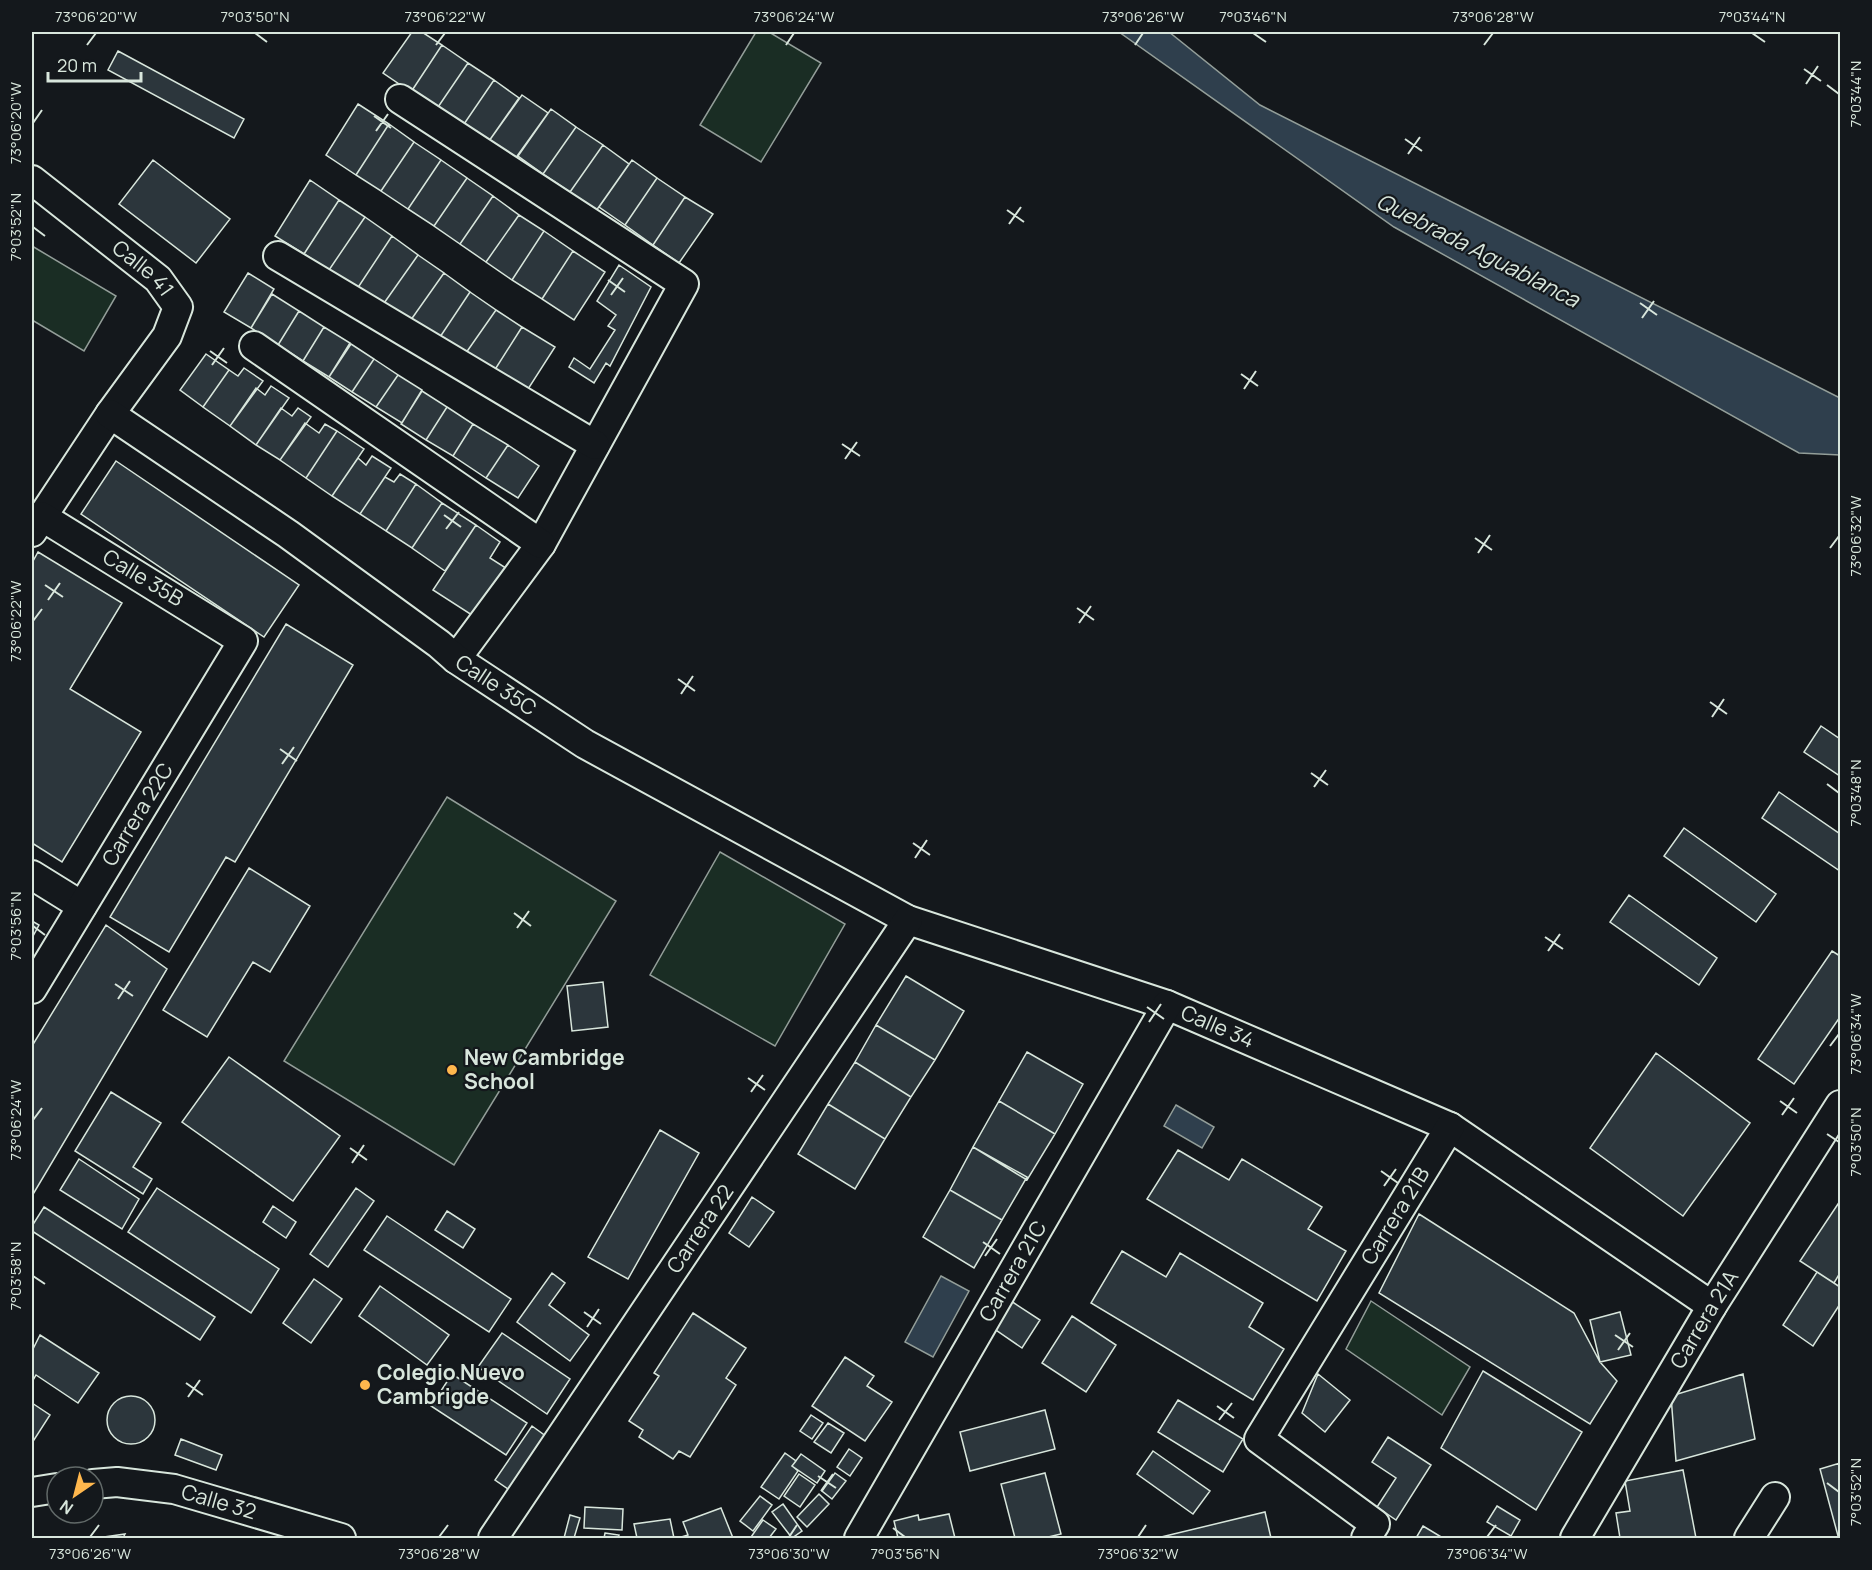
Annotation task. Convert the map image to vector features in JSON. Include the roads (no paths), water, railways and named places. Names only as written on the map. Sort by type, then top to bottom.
[{"type":"street","points":[[400,99],[684,284],[541,544],[456,659]]},
{"type":"street","name":"Calle 41","points":[[32,180],[158,279],[178,307],[167,336],[110,414]]},
{"type":"street","points":[[278,256],[595,445]]},
{"type":"street","points":[[254,346],[541,544]]},
{"type":"street","points":[[36,524],[110,414]]},
{"type":"street","name":"Calle 35C","points":[[110,414],[288,534],[439,644],[456,659],[585,744],[908,920]]},
{"type":"street","name":"Calle 35B","points":[[36,524],[243,641]]},
{"type":"street","name":"Carrera 22C","points":[[32,989],[243,641]]},
{"type":"street","points":[[32,875],[82,906]]},
{"type":"street","name":"Calle 34","points":[[908,920],[1167,1005],[1450,1127]]},
{"type":"street","name":"Carrera 22","points":[[493,1539],[908,920]]},
{"type":"street","name":"Carrera 21C","points":[[859,1539],[1167,1005]]},
{"type":"street","name":"Carrera 21A","points":[[1575,1539],[1712,1306],[1840,1105]]},
{"type":"street","points":[[1450,1127],[1712,1306]]},
{"type":"street","name":"Carrera 21B","points":[[1366,1539],[1375,1524],[1259,1439],[1450,1127]]},
{"type":"street","name":"Calle 32","points":[[105,1483],[117,1482],[174,1489],[341,1539]]},
{"type":"street","points":[[1749,1539],[1775,1497]]},
{"type":"water","name":"Quebrada Aguablanca","points":[[1119,32],[1169,32],[1260,105],[1840,398],[1840,455],[1799,453],[1394,227]]},
{"type":"water","points":[[1176,1105],[1214,1127],[1202,1148],[1164,1126]]},
{"type":"water","points":[[941,1276],[969,1291],[933,1357],[905,1342]]},
{"type":"place","name":"New Cambridge School","points":[[452,1070]]},
{"type":"place","name":"Colegio Nuevo Cambrigde","points":[[365,1385]]}]
